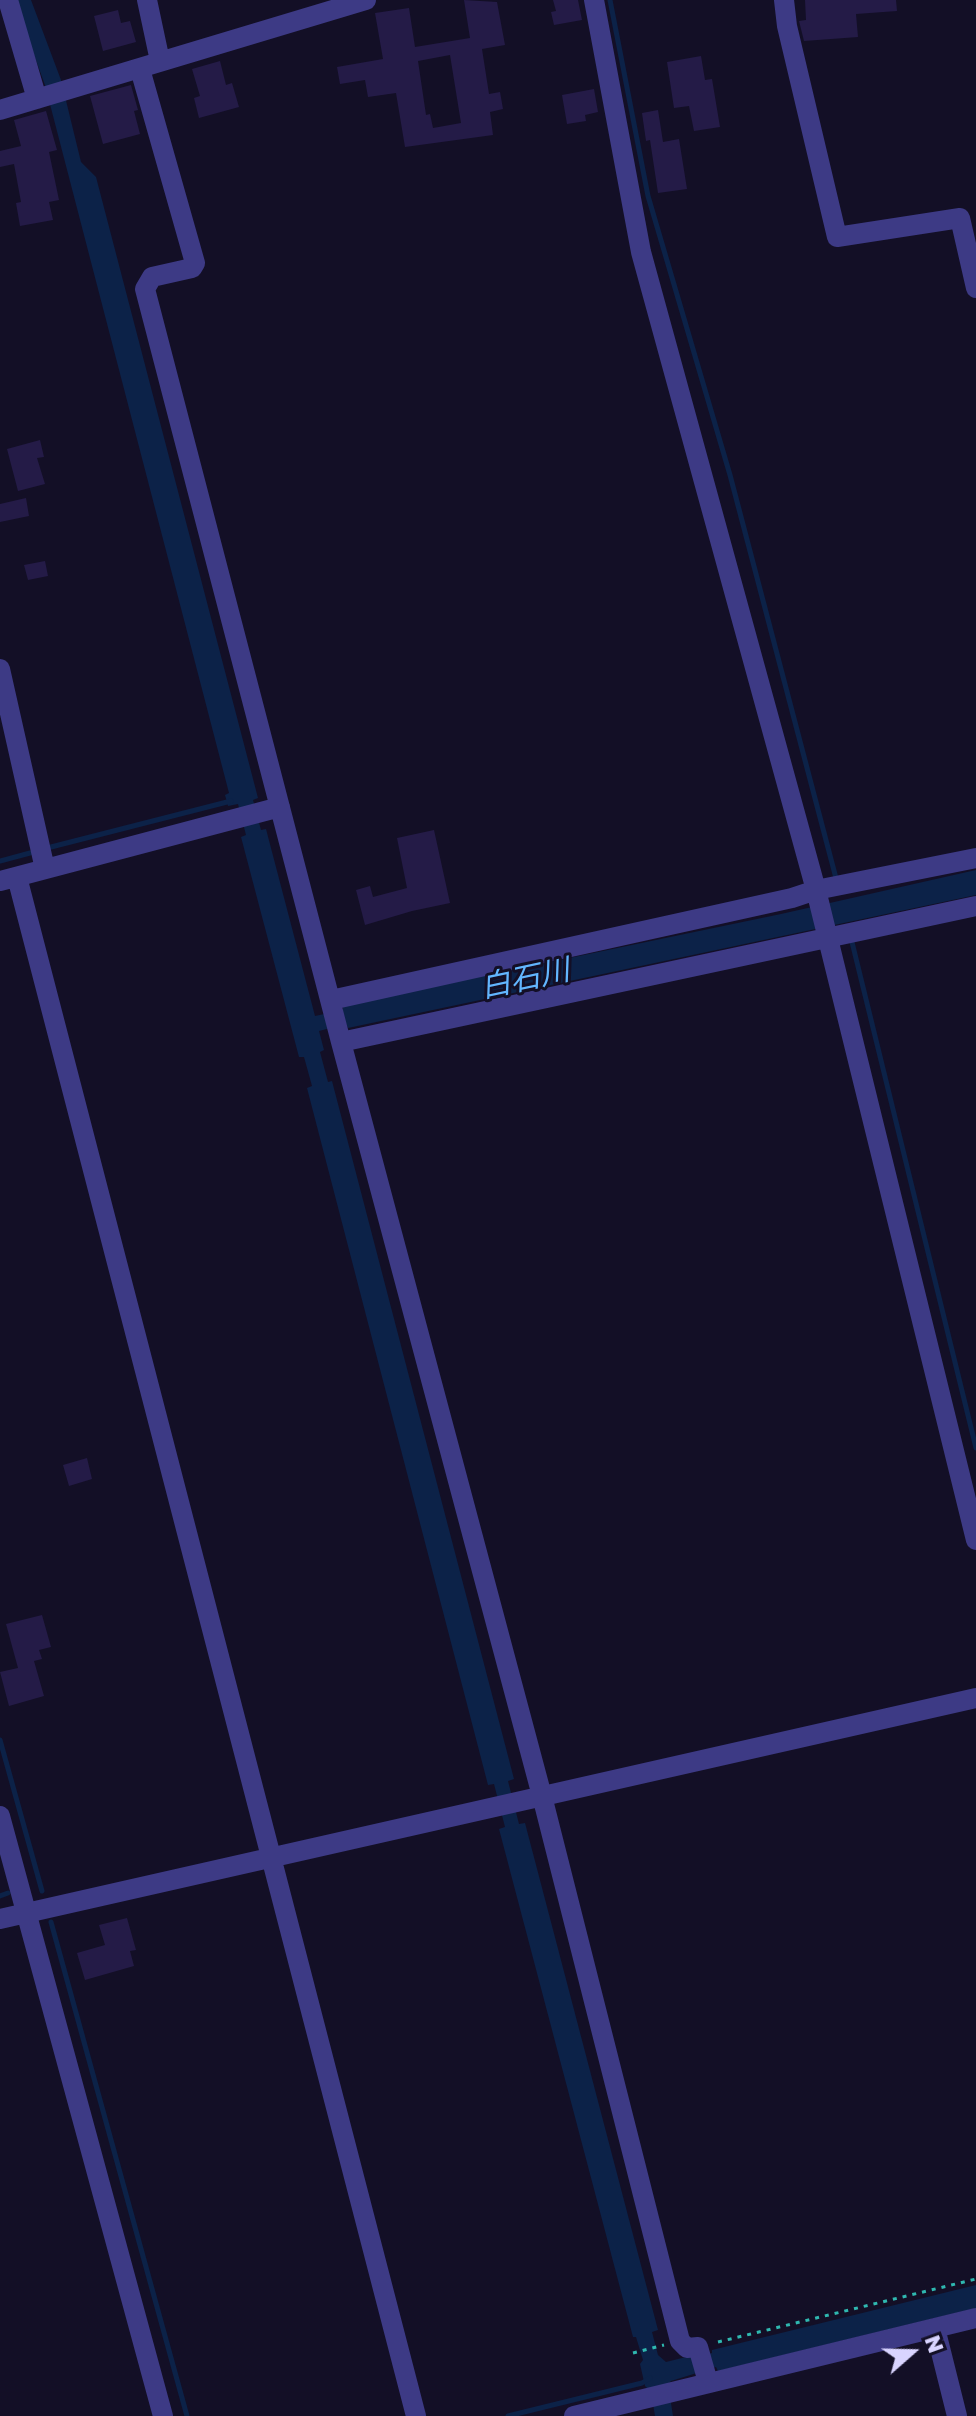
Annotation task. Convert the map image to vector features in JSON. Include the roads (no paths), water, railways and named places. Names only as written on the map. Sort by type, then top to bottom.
[{"type":"street","points":[[8,0],[40,98]]},
{"type":"street","points":[[147,0],[160,61]]},
{"type":"street","points":[[0,110],[366,0]]},
{"type":"street","points":[[594,0],[641,252],[828,890],[976,1540]]},
{"type":"street","points":[[784,0],[787,26],[837,237],[960,218],[976,288]]},
{"type":"street","points":[[140,69],[195,263],[192,268],[152,277],[145,289],[271,809],[332,1003],[542,1796],[680,2341],[687,2348],[698,2347],[708,2382]]},
{"type":"street","points":[[0,669],[45,869]]},
{"type":"street","points":[[271,809],[8,879],[416,2416]]},
{"type":"street","points":[[332,1003],[976,858]]},
{"type":"street","points":[[340,1036],[976,906]]},
{"type":"street","points":[[0,1919],[976,1698]]},
{"type":"street","points":[[0,1816],[163,2416]]},
{"type":"street","points":[[574,2416],[637,2405],[676,2390],[976,2318]]},
{"type":"street","points":[[935,2328],[957,2416]]},
{"type":"water","name":"白石川","points":[[14,0],[31,0],[61,80],[81,162],[96,177],[258,798],[253,800],[261,830],[266,829],[315,1016],[343,1010],[343,1005],[976,870],[976,895],[348,1028],[346,1024],[319,1031],[324,1050],[320,1052],[328,1082],[332,1081],[514,1779],[508,1781],[519,1824],[525,1823],[658,2330],[652,2332],[658,2355],[666,2362],[694,2355],[696,2358],[712,2353],[712,2350],[976,2285],[976,2308],[718,2371],[716,2367],[671,2381],[668,2384],[673,2416],[655,2416],[651,2392],[645,2386],[640,2364],[643,2360],[636,2337],[633,2337],[499,1829],[505,1827],[494,1784],[488,1785],[307,1088],[312,1086],[304,1057],[299,1057],[241,837],[246,835],[238,804],[228,806],[225,795],[229,793],[45,85]]},
{"type":"waterway","points":[[610,0],[648,196],[730,475],[837,882]]},
{"type":"waterway","points":[[51,847],[231,801]]},
{"type":"waterway","points":[[0,861],[30,853]]},
{"type":"waterway","points":[[851,938],[976,1448]]},
{"type":"waterway","points":[[0,1740],[42,1891]]},
{"type":"waterway","points":[[0,1896],[8,1893]]},
{"type":"waterway","points":[[51,1922],[187,2416]]},
{"type":"waterway","points":[[508,2416],[642,2383],[650,2378]]}]
